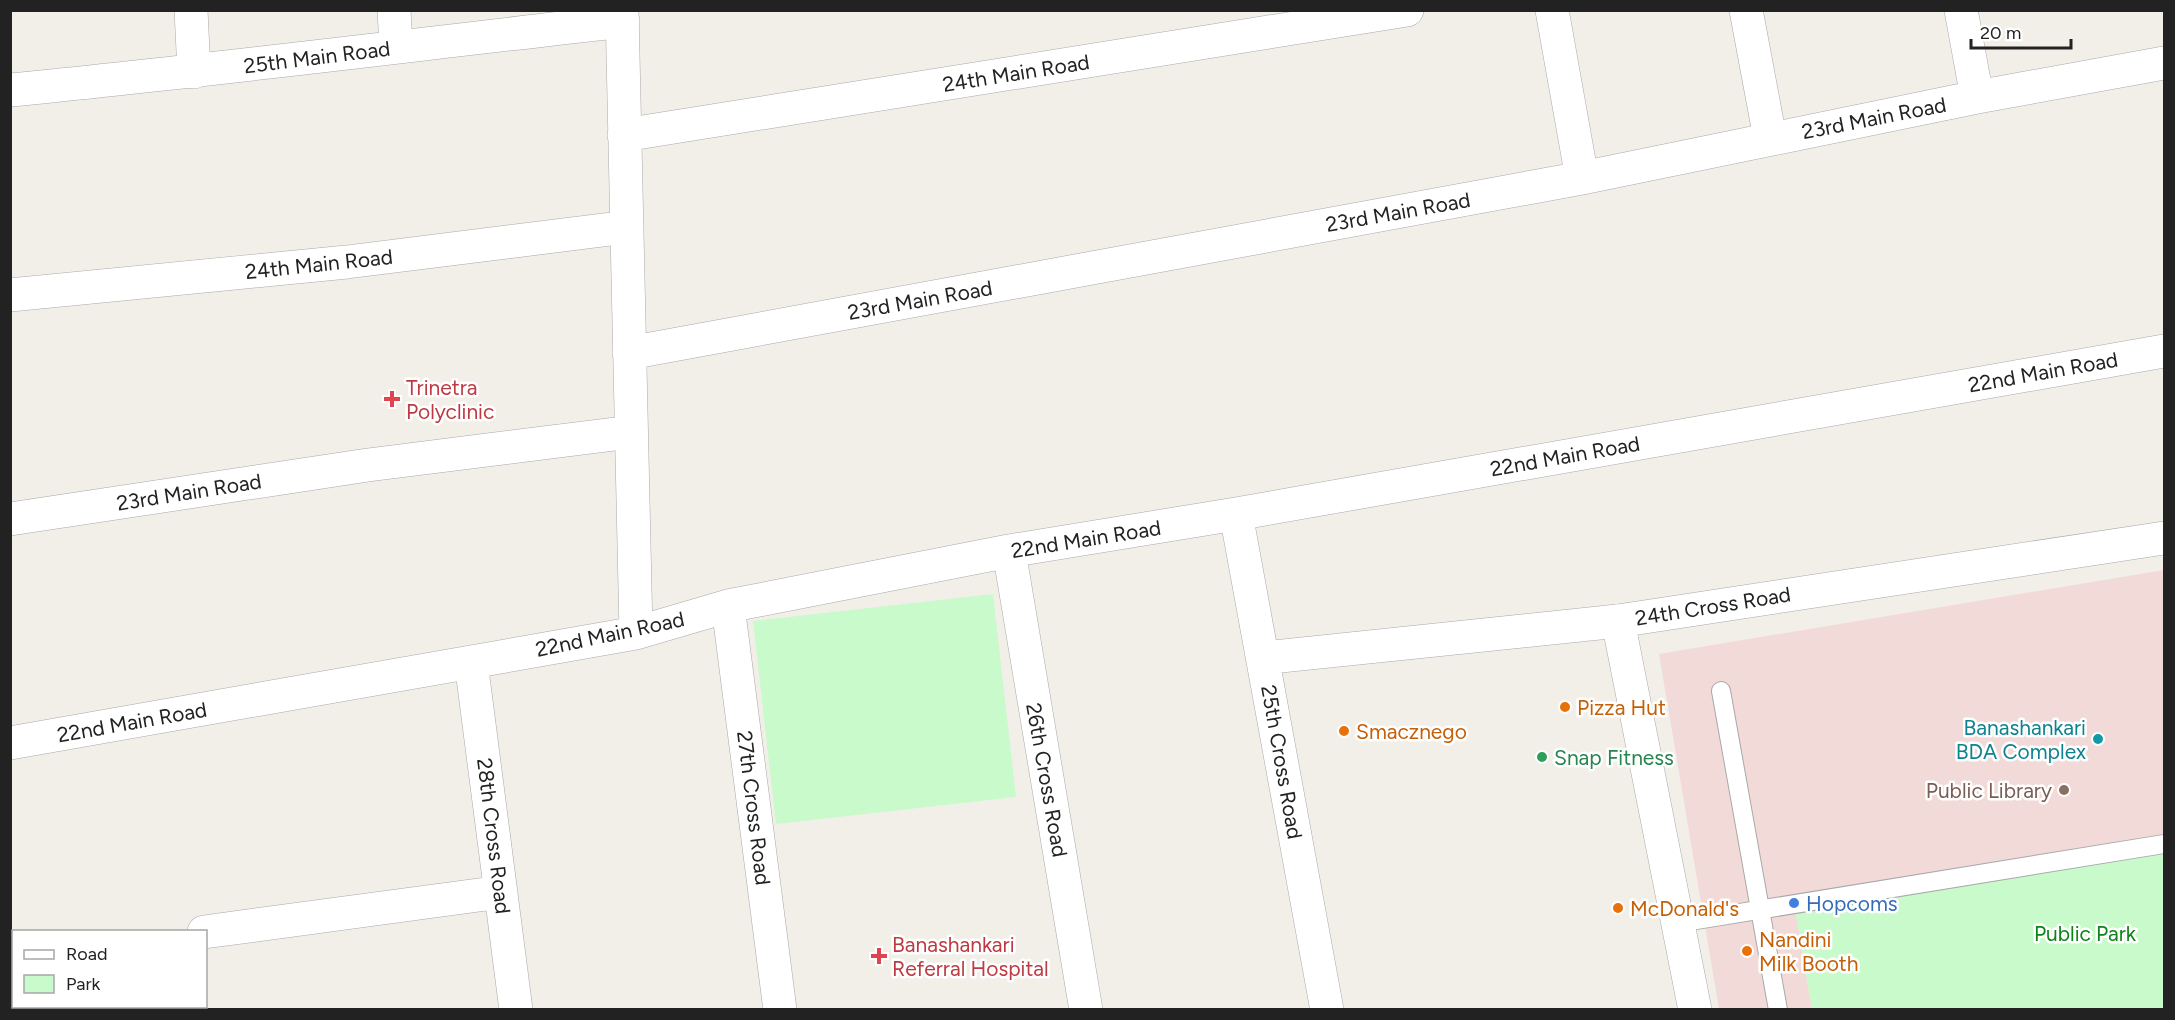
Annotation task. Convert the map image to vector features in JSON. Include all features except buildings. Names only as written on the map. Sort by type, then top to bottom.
[{"type":"street","points":[[191,10],[194,72]]},
{"type":"street","points":[[394,10],[396,46]]},
{"type":"street","name":"24th Main Road","points":[[624,135],[1407,10]]},
{"type":"street","points":[[1552,10],[1582,178]]},
{"type":"street","points":[[1746,10],[1770,138]]},
{"type":"street","points":[[1961,10],[1977,97]]},
{"type":"street","points":[[623,16],[636,633]]},
{"type":"street","name":"25th Main Road","points":[[10,90],[194,72],[623,16]]},
{"type":"street","name":"23rd Main Road","points":[[629,353],[1582,178],[1977,97],[2164,63]]},
{"type":"street","name":"24th Main Road","points":[[10,295],[347,262],[627,227]]},
{"type":"street","name":"22nd Main Road","points":[[10,743],[636,633],[728,606],[1009,551],[1236,514],[2164,351]]},
{"type":"street","name":"23rd Main Road","points":[[10,519],[368,465],[631,432]]},
{"type":"street","name":"25th Cross Road","points":[[1236,514],[1327,1010]]},
{"type":"street","name":"24th Cross Road","points":[[1695,1010],[1618,621],[2164,538]]},
{"type":"street","name":"26th Cross Road","points":[[1009,551],[1086,1010]]},
{"type":"street","name":"27th Cross Road","points":[[728,606],[780,1010]]},
{"type":"street","points":[[1263,658],[1618,621]]},
{"type":"street","name":"28th Cross Road","points":[[471,662],[516,1010]]},
{"type":"street","points":[[207,932],[501,892]]},
{"type":"lane","points":[[1721,691],[1778,1010]]},
{"type":"lane","points":[[1678,923],[2164,844]]},
{"type":"shaded area","points":[[2164,570],[2164,841],[1794,903],[1812,1009],[1719,1009],[1659,654]]},
{"type":"green space","points":[[993,594],[1016,797],[776,824],[753,621]]},
{"type":"green space","name":"Public Park","points":[[2164,841],[2164,1009],[1812,1009],[1794,903]]},
{"type":"place","name":"Trinetra Polyclinic","points":[[392,399]]},
{"type":"place","name":"Pizza Hut","points":[[1565,707]]},
{"type":"place","name":"Smacznego","points":[[1344,731]]},
{"type":"place","name":"Banashankari BDA Complex","points":[[2098,739]]},
{"type":"place","name":"Snap Fitness","points":[[1542,757]]},
{"type":"place","name":"Public Library","points":[[2064,790]]},
{"type":"place","name":"Hopcoms","points":[[1794,903]]},
{"type":"place","name":"McDonald's","points":[[1618,908]]},
{"type":"place","name":"Nandini Milk Booth","points":[[1747,951]]},
{"type":"place","name":"Banashankari Referral Hospital","points":[[879,956]]}]
